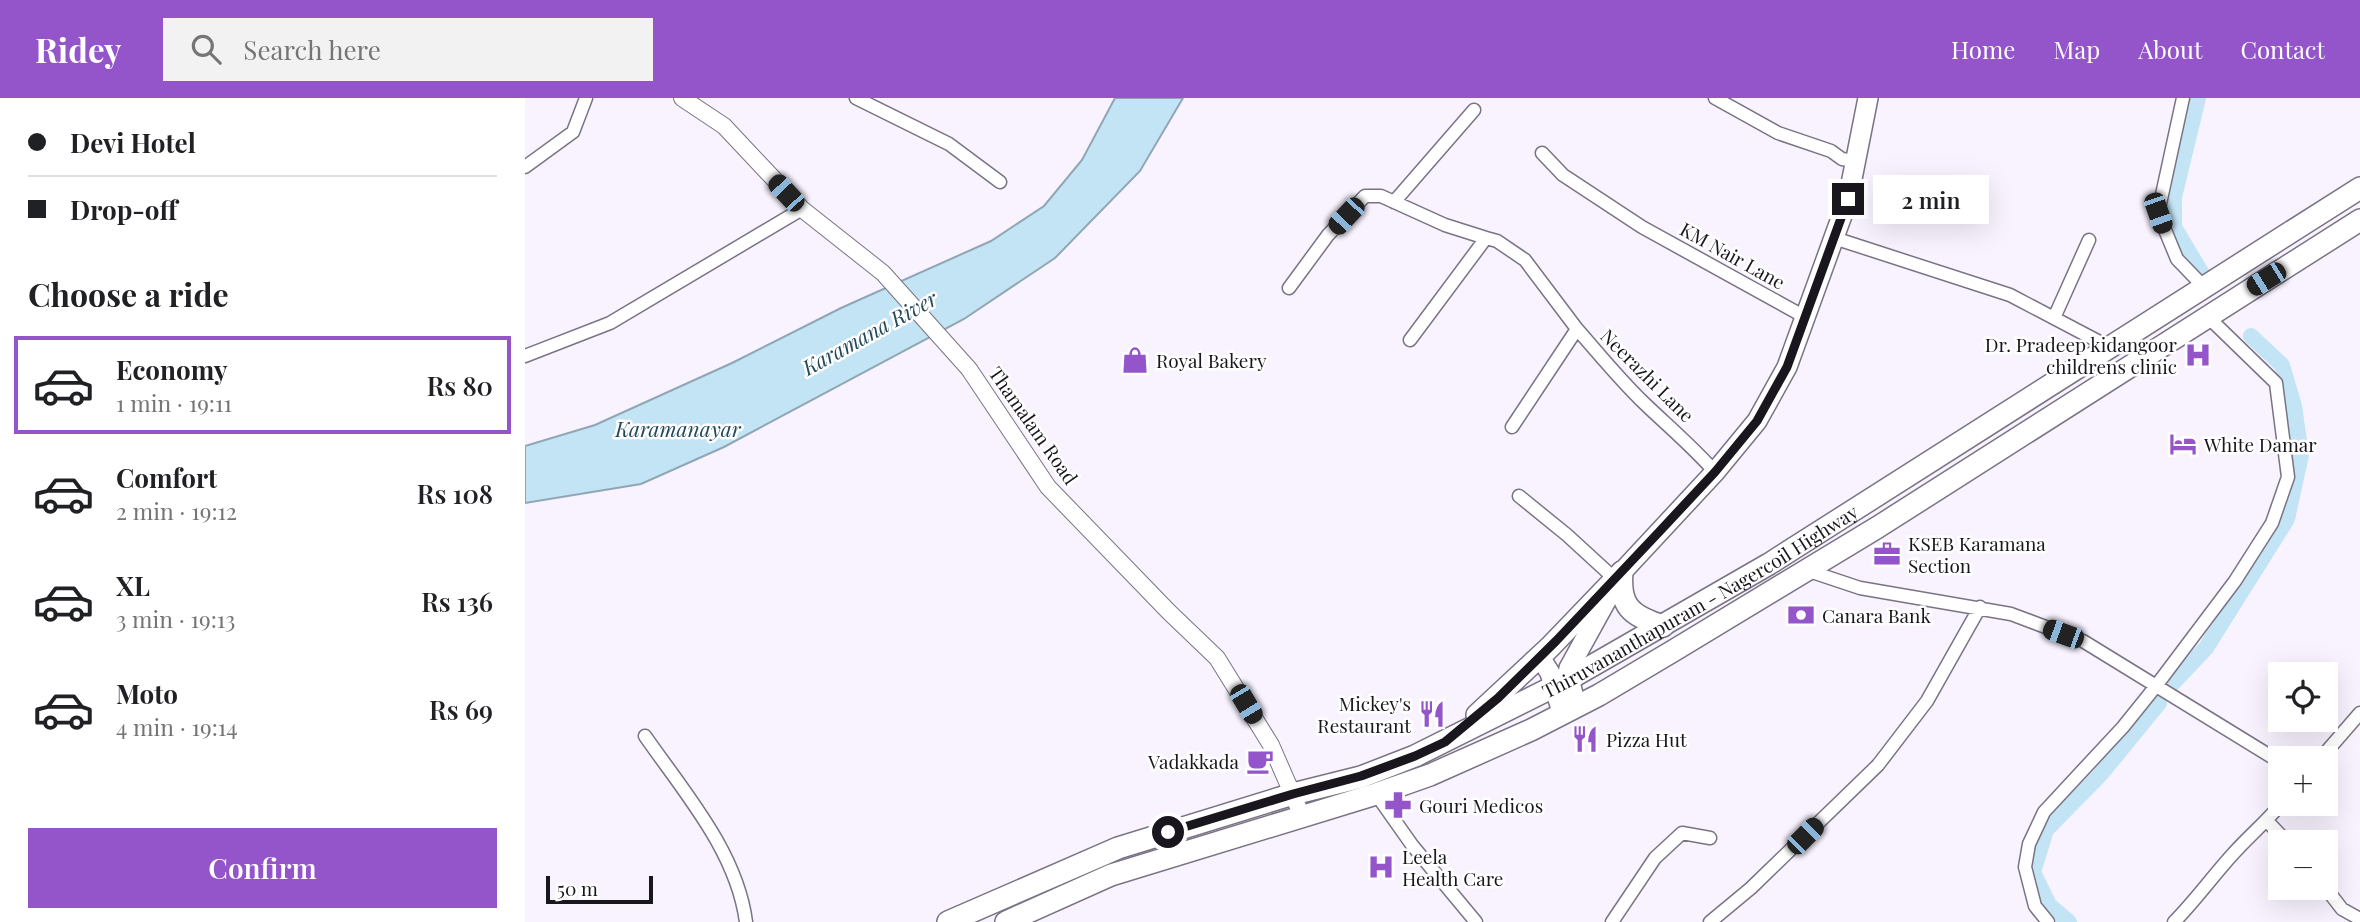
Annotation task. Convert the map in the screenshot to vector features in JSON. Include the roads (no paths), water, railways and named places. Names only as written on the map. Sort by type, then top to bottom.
[{"type":"main road","points":[[1445,742],[1498,698],[1540,657],[1715,472],[1757,421],[1787,367],[1848,199],[1868,98]]},
{"type":"main road","name":"Thiruvananthapuram - Nagercoil Highway","points":[[948,922],[1118,848],[1361,776],[1415,756],[1562,682],[1781,557],[2360,188]]},
{"type":"main road","name":"Thiruvananthapuram - Nagercoil Highway","points":[[1006,922],[1111,875],[1376,794],[1430,775],[1531,730],[1663,657],[1878,527],[2360,220]]},
{"type":"main road","points":[[1618,575],[1620,593],[1630,608],[1643,620],[1663,626]]},
{"type":"main road","points":[[1562,682],[1618,575]]},
{"type":"main road","points":[[1540,657],[1562,682],[1569,709]]},
{"type":"street","points":[[525,167],[573,132],[586,98]]},
{"type":"street","name":"Thamalam Road","points":[[682,98],[724,126],[802,209],[883,273],[969,369],[1048,487],[1217,658],[1271,745],[1302,816]]},
{"type":"street","points":[[856,98],[949,144],[1000,182]]},
{"type":"street","points":[[1715,98],[1778,133],[1855,162]]},
{"type":"street","points":[[2183,98],[2158,213],[2177,259],[2203,286]]},
{"type":"street","points":[[1394,202],[1474,110]]},
{"type":"street","name":"KM Nair Lane","points":[[1542,153],[1563,175],[1642,227],[1805,317]]},
{"type":"street","points":[[1289,288],[1328,236],[1365,196],[1381,196],[1445,225],[1497,241],[1525,260],[1577,329]]},
{"type":"street","points":[[525,356],[610,323],[802,209]]},
{"type":"street","points":[[1410,340],[1486,238]]},
{"type":"street","points":[[1834,238],[2010,295],[2109,347]]},
{"type":"street","points":[[2054,318],[2089,240]]},
{"type":"street","points":[[2048,922],[2035,906],[2025,867],[2029,844],[2044,812],[2123,727],[2235,581],[2272,523],[2288,477],[2276,383],[2207,316]]},
{"type":"street","name":"Neerazhi Lane","points":[[1513,427],[1577,329],[1627,386],[1692,446],[1715,472]]},
{"type":"street","points":[[1519,496],[1618,575]]},
{"type":"street","points":[[1806,570],[1860,588],[2011,614],[2083,641],[2268,755]]},
{"type":"street","points":[[1710,922],[1751,888],[1878,765],[1927,701],[1980,607]]},
{"type":"street","points":[[2331,746],[2360,713]]},
{"type":"street","points":[[645,736],[710,829],[741,893],[746,922]]},
{"type":"street","points":[[1376,794],[1412,845],[1476,922]]},
{"type":"street","points":[[2174,922],[2200,896],[2232,854],[2271,816]]},
{"type":"street","points":[[2267,821],[2276,830]]},
{"type":"street","points":[[1612,922],[1655,858],[1682,834],[1710,838]]},
{"type":"street","points":[[2335,900],[2342,909],[2360,919]]},
{"type":"water","name":"Karamanayar","points":[[1115,98],[1183,98],[1140,171],[1055,258],[964,319],[724,447],[641,484],[525,503],[525,446],[595,425],[732,363],[841,308],[991,241],[1044,206],[1082,160]]},
{"type":"waterway","points":[[2198,98],[2174,197],[2174,227],[2204,277]]},
{"type":"waterway","points":[[2171,685],[2206,648],[2287,519],[2301,455],[2294,406],[2282,365],[2251,336]]},
{"type":"waterway","points":[[2069,922],[2049,905],[2033,872],[2046,830],[2100,775],[2159,703]]},
{"type":"place","name":"Dr. Pradeep kidangoor childrens clinic","points":[[2198,355]]},
{"type":"place","name":"Royal Bakery","points":[[1135,360]]},
{"type":"place","name":"White Damar","points":[[2183,444]]},
{"type":"place","name":"KSEB Karamana Section","points":[[1887,554]]},
{"type":"place","name":"Canara Bank","points":[[1801,615]]},
{"type":"place","name":"Mickey's Restaurant","points":[[1432,714]]},
{"type":"place","name":"Pizza Hut","points":[[1585,739]]},
{"type":"place","name":"Vadakkada","points":[[1260,761]]},
{"type":"place","name":"Gouri Medicos","points":[[1398,805]]},
{"type":"place","name":"Leela Health Care","points":[[1381,867]]},
{"type":"water label","name":"Karamana River","points":[[869,332]]}]
